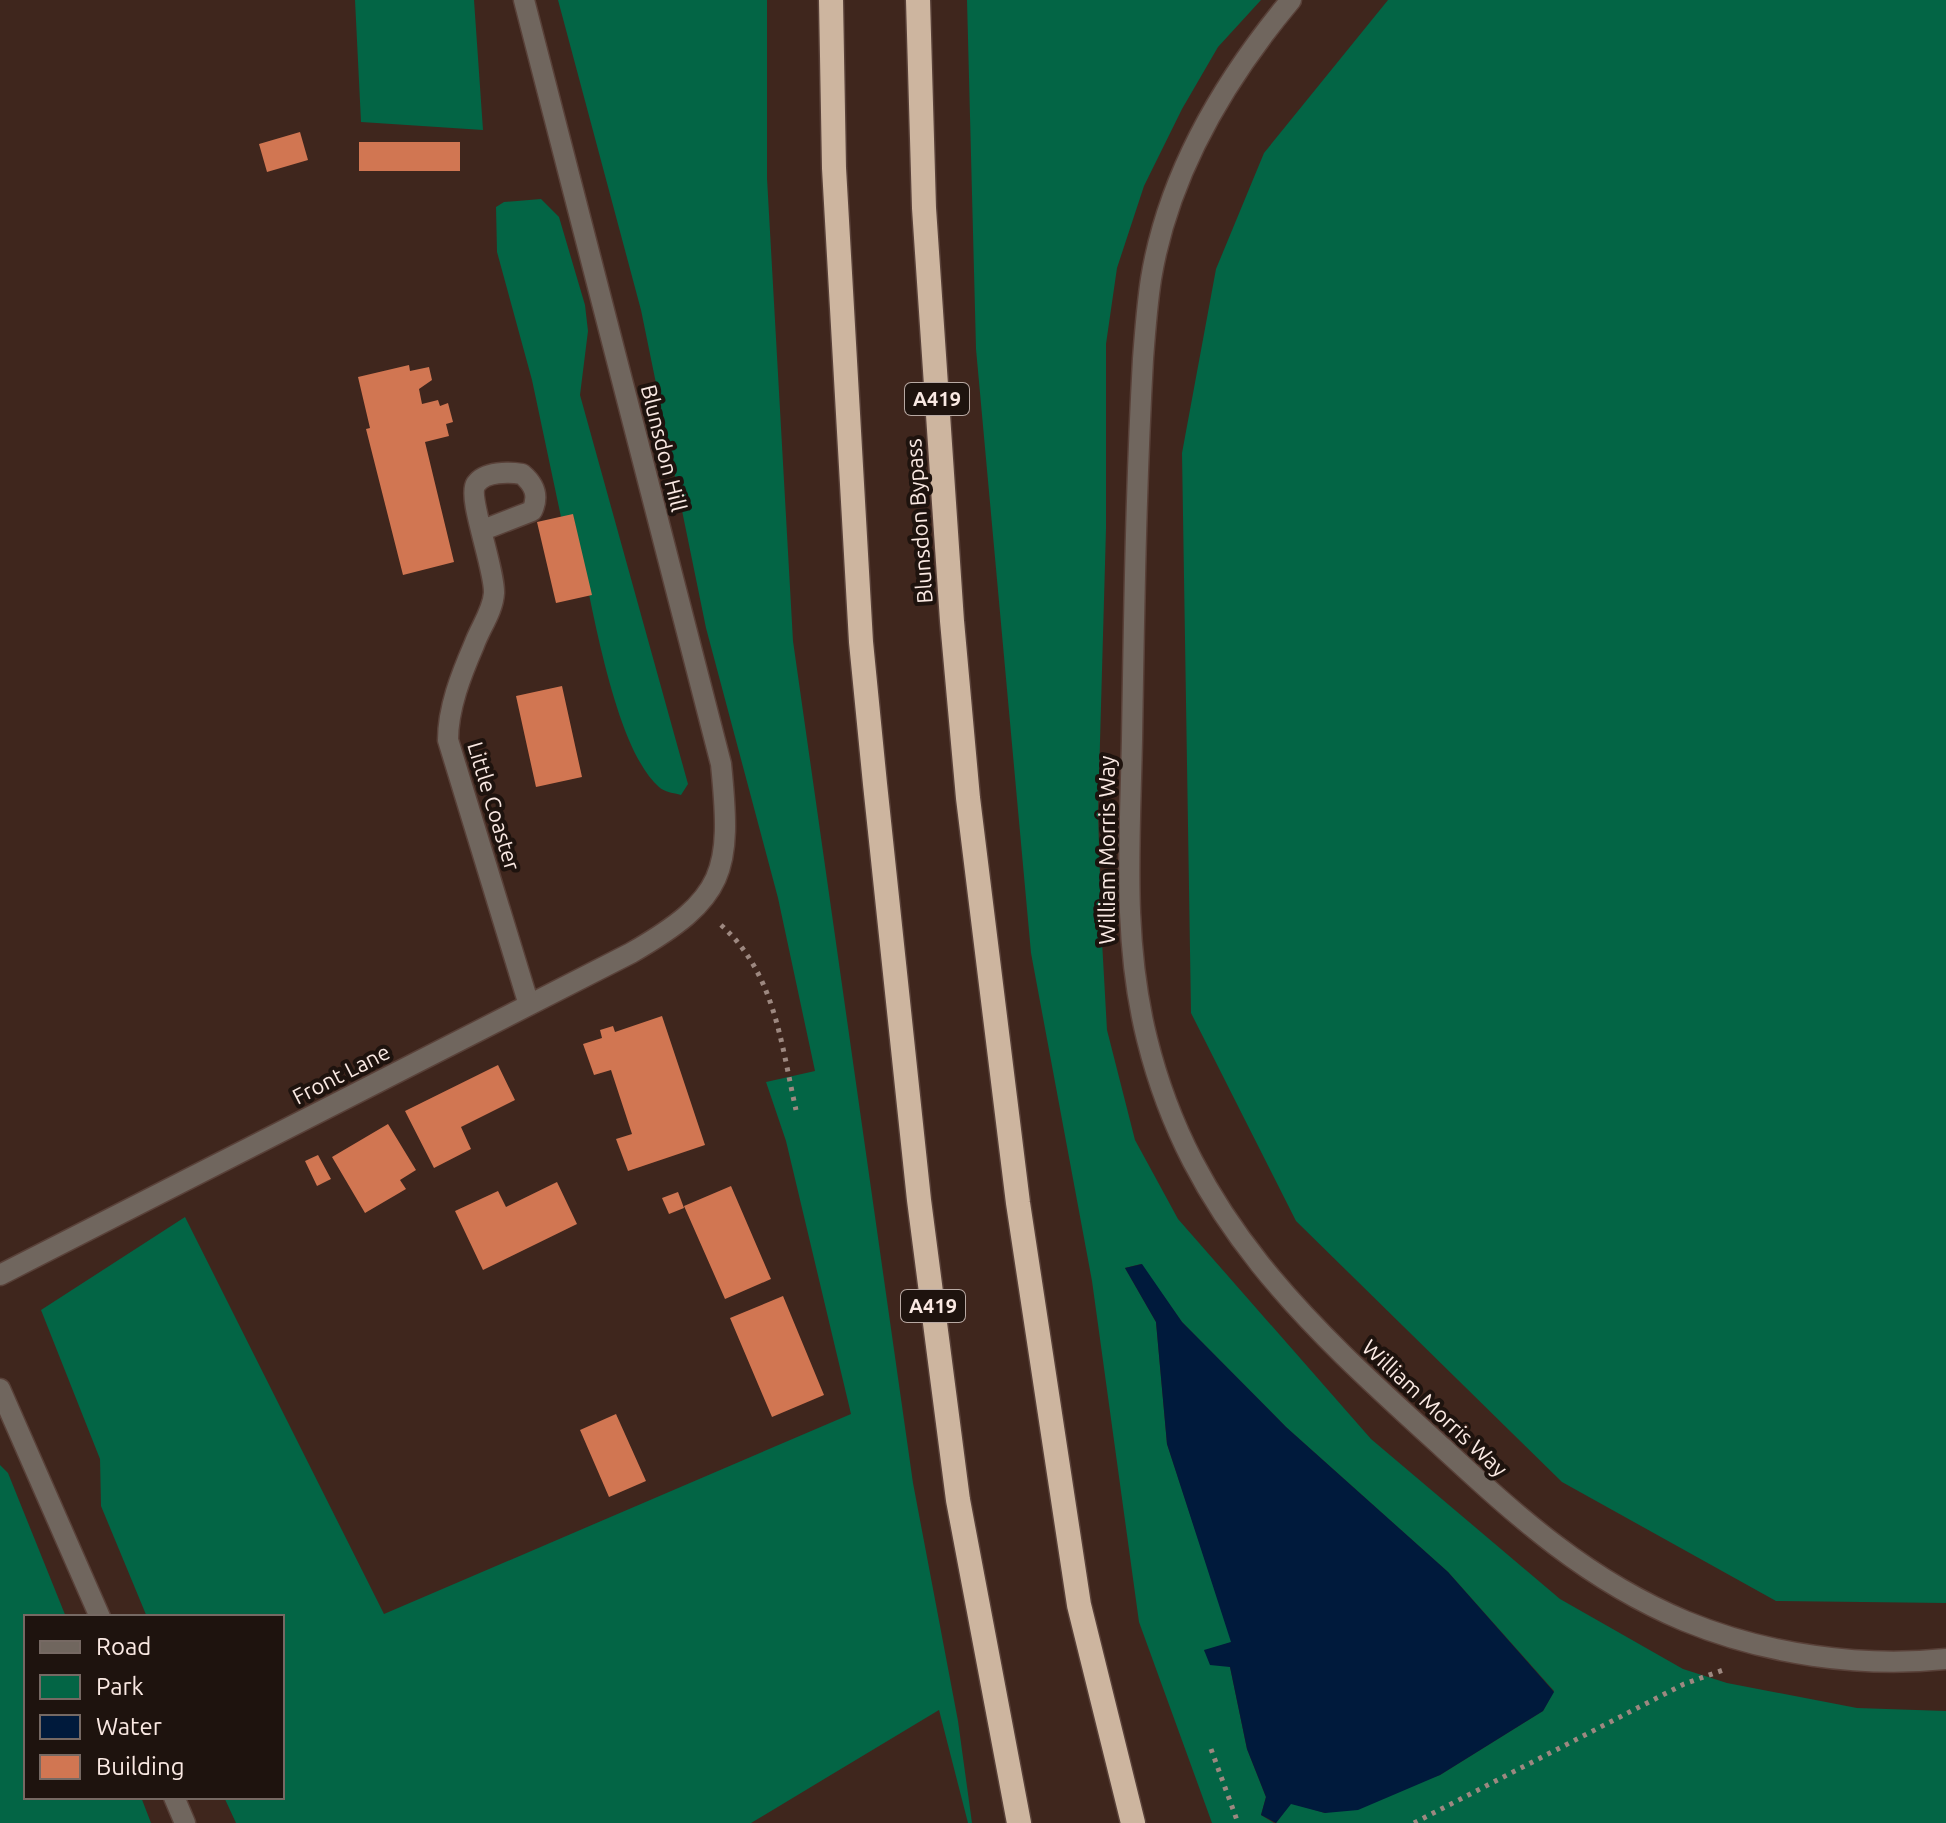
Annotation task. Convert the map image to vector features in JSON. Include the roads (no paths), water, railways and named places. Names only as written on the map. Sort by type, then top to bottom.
[{"type":"highway","name":"A419","points":[[831,0],[837,215],[861,642],[875,784],[919,1200],[958,1500],[1019,1823]]},
{"type":"highway","name":"Blunsdon Bypass","points":[[918,0],[925,224],[951,605],[968,798],[1018,1203],[1079,1605],[1133,1823]]},
{"type":"street","name":"Blunsdon Hill","points":[[524,0],[721,764],[723,852],[713,886],[699,906]]},
{"type":"street","name":"William Morris Way","points":[[1291,0],[1227,86],[1196,142],[1172,202],[1151,277],[1137,472],[1128,938],[1147,1039],[1181,1142],[1221,1213],[1279,1292],[1353,1367],[1516,1515],[1593,1575],[1685,1621],[1788,1652],[1854,1658],[1946,1659]]},
{"type":"street","name":"Little Coaster","points":[[483,530],[493,567],[494,595],[452,709],[448,740],[529,1005]]},
{"type":"street","name":"Front Lane","points":[[0,1275],[529,1005],[678,926],[699,906]]},
{"type":"street","points":[[0,1389],[99,1615]]},
{"type":"street","points":[[175,1799],[185,1823]]},
{"type":"water","points":[[1142,1264],[1182,1322],[1286,1427],[1448,1572],[1554,1692],[1543,1711],[1440,1775],[1358,1810],[1325,1813],[1291,1804],[1276,1823],[1261,1815],[1266,1797],[1247,1749],[1230,1667],[1210,1665],[1204,1650],[1231,1642],[1167,1444],[1156,1322],[1125,1268]]}]
